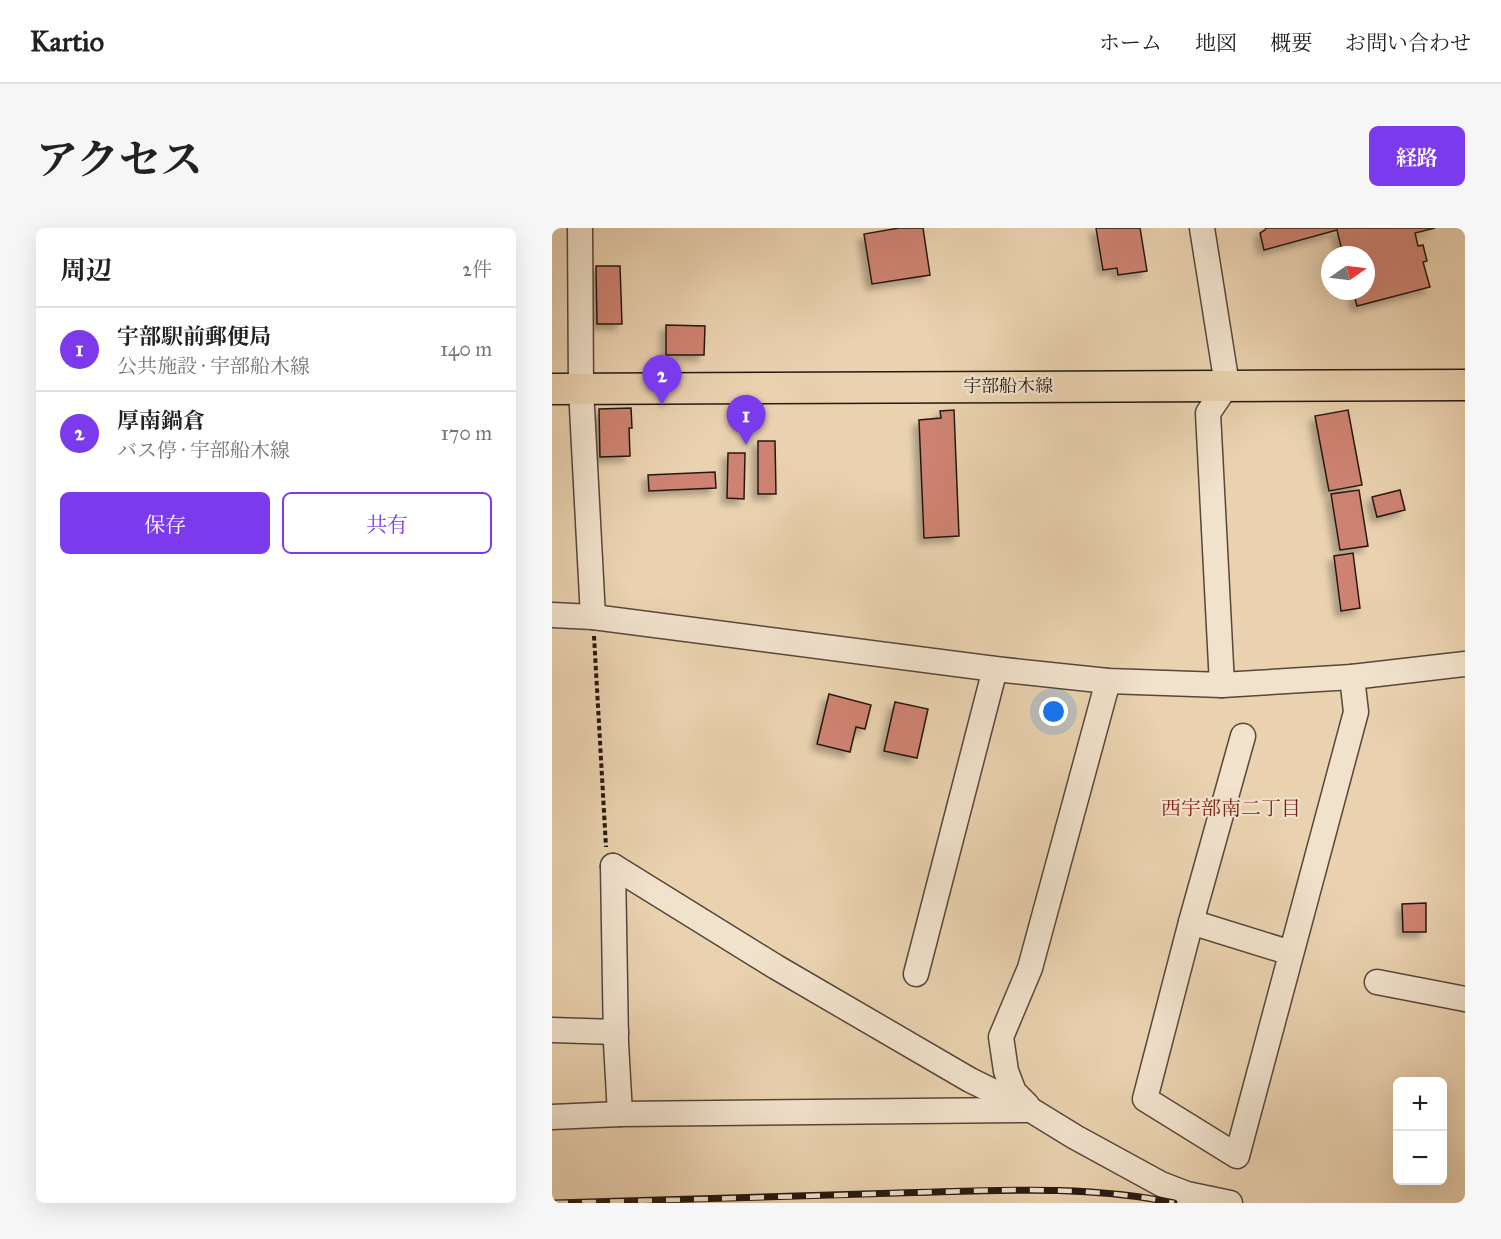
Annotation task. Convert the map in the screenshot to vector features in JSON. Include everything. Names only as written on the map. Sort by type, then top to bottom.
[{"type":"main road","name":"宇部船木線","points":[[567,389],[1465,385]]},
{"type":"street","points":[[579,228],[567,389],[593,617]]},
{"type":"street","points":[[1202,228],[1227,385],[1208,413],[1222,685]]},
{"type":"street","points":[[552,615],[593,617],[995,669],[1108,681],[1222,685],[1352,677],[1465,664]]},
{"type":"street","points":[[916,974],[995,669]]},
{"type":"street","points":[[1243,736],[1145,1099],[1237,1156],[1356,712],[1352,677]]},
{"type":"street","points":[[1031,1110],[1014,1092],[1006,1071],[1001,1037],[1030,968],[1108,681]]},
{"type":"street","points":[[613,866],[620,1114]]},
{"type":"street","points":[[613,866],[776,967],[970,1080],[1031,1110],[1161,1184],[1187,1194],[1230,1203]]},
{"type":"street","points":[[1191,922],[1291,954]]},
{"type":"street","points":[[1377,982],[1465,999]]},
{"type":"street","points":[[552,1030],[616,1032]]},
{"type":"street","points":[[552,1117],[620,1114],[1031,1110]]},
{"type":"path","points":[[593,617],[606,862],[613,866]]},
{"type":"building","points":[[899,228],[923,228],[930,275],[872,284],[864,234]]},
{"type":"building","points":[[1096,228],[1140,228],[1147,271],[1118,275],[1117,268],[1103,270]]},
{"type":"building","points":[[1266,228],[1435,228],[1415,233],[1418,246],[1423,245],[1427,261],[1423,262],[1430,287],[1357,306],[1355,300],[1375,300],[1375,246],[1341,246],[1337,230],[1264,250],[1260,233]]},
{"type":"building","points":[[596,266],[620,266],[622,324],[597,324]]},
{"type":"building","points":[[666,325],[705,326],[704,355],[666,355]]},
{"type":"building","points":[[631,408],[630,456],[600,457],[599,409]]},
{"type":"building","points":[[954,410],[959,536],[924,538],[919,420],[941,418],[940,411]]},
{"type":"building","points":[[1348,410],[1362,485],[1329,491],[1315,416]]},
{"type":"building","points":[[758,441],[775,441],[776,494],[758,494]]},
{"type":"building","points":[[728,453],[745,453],[744,499],[727,498]]},
{"type":"building","points":[[715,472],[716,488],[649,491],[648,475]]},
{"type":"building","points":[[1359,490],[1368,546],[1340,550],[1331,494]]},
{"type":"building","points":[[1400,490],[1405,510],[1377,517],[1372,497]]},
{"type":"building","points":[[1353,553],[1360,608],[1341,611],[1334,556]]},
{"type":"building","points":[[829,694],[871,705],[865,729],[856,727],[850,752],[817,744]]},
{"type":"building","points":[[895,702],[928,709],[917,758],[884,751]]},
{"type":"building","points":[[1426,903],[1426,932],[1403,932],[1402,904]]},
{"type":"railway","points":[[554,1203],[1037,1190],[1106,1193],[1174,1203]]},
{"type":"place","name":"厚南鍋倉","points":[[662,405]]},
{"type":"place","name":"宇部駅前郵便局","points":[[746,445]]},
{"type":"district","name":"西宇部南二丁目","points":[[1231,808]]}]
